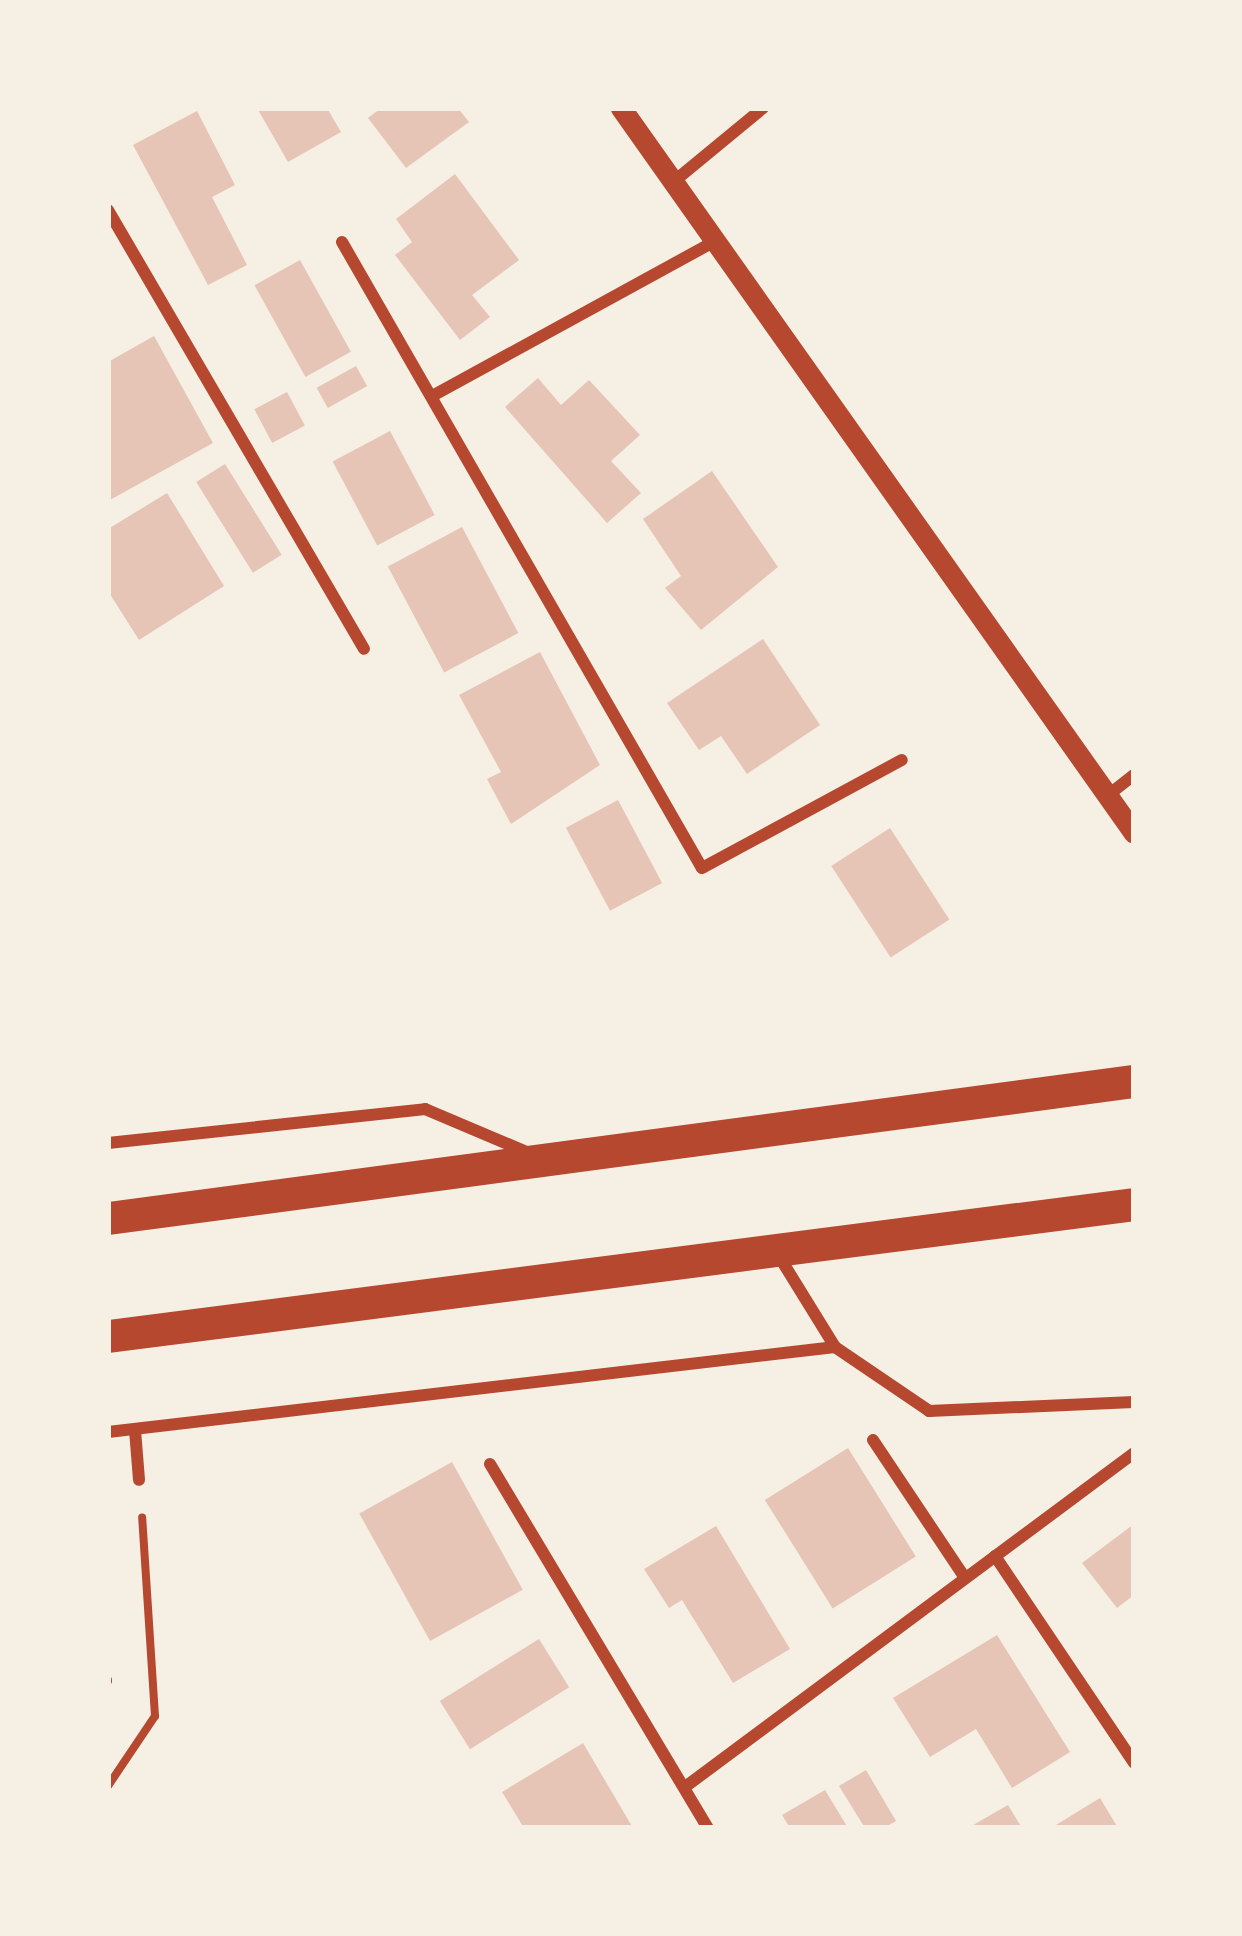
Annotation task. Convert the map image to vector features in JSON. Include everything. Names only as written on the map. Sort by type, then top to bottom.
[{"type":"highway","points":[[108,1218],[1134,1081]]},
{"type":"highway","points":[[108,1336],[1134,1204]]},
{"type":"street","points":[[621,108],[712,243],[1134,833]]},
{"type":"street","points":[[671,184],[763,108]]},
{"type":"street","points":[[108,210],[364,649]]},
{"type":"street","points":[[342,242],[702,868],[902,760]]},
{"type":"street","points":[[434,395],[712,243]]},
{"type":"street","points":[[1106,797],[1134,775]]},
{"type":"street","points":[[108,1143],[425,1109],[541,1160]]},
{"type":"street","points":[[776,1250],[805,1314],[835,1347],[929,1411],[1134,1402]]},
{"type":"street","points":[[108,1432],[835,1347]]},
{"type":"street","points":[[135,1430],[139,1480]]},
{"type":"street","points":[[873,1440],[965,1578]]},
{"type":"street","points":[[685,1787],[1134,1454]]},
{"type":"street","points":[[490,1464],[709,1828]]},
{"type":"street","points":[[995,1556],[1134,1762]]},
{"type":"path","points":[[108,1786],[155,1716],[139,1480]]},
{"type":"building","points":[[257,108],[327,108],[341,132],[288,162]]},
{"type":"building","points":[[381,108],[458,108],[469,122],[406,168],[368,118]]},
{"type":"building","points":[[197,111],[235,185],[212,197],[247,265],[208,285],[133,145]]},
{"type":"building","points":[[455,174],[519,260],[472,295],[490,317],[460,340],[395,255],[412,242],[396,219]]},
{"type":"building","points":[[300,260],[351,352],[305,377],[255,285]]},
{"type":"building","points":[[154,336],[213,443],[108,501],[108,362]]},
{"type":"building","points":[[356,366],[367,386],[328,408],[317,388]]},
{"type":"building","points":[[538,378],[561,405],[589,380],[640,435],[611,461],[641,493],[607,523],[505,407]]},
{"type":"building","points":[[287,392],[305,426],[272,443],[254,409]]},
{"type":"building","points":[[390,431],[435,515],[377,545],[333,462]]},
{"type":"building","points":[[225,464],[282,555],[253,573],[196,482]]},
{"type":"building","points":[[712,471],[778,567],[701,630],[665,588],[681,576],[643,519]]},
{"type":"building","points":[[167,493],[224,586],[139,640],[108,591],[108,529]]},
{"type":"building","points":[[462,527],[518,633],[444,672],[388,566]]},
{"type":"building","points":[[763,639],[820,725],[747,774],[721,736],[699,750],[667,703]]},
{"type":"building","points":[[540,652],[600,765],[511,824],[487,779],[501,772],[459,695]]},
{"type":"building","points":[[618,800],[662,883],[610,911],[566,828]]},
{"type":"building","points":[[890,828],[949,919],[891,958],[831,866]]},
{"type":"building","points":[[848,1448],[916,1557],[833,1608],[765,1500]]},
{"type":"building","points":[[452,1462],[523,1590],[430,1641],[359,1513]]},
{"type":"building","points":[[1134,1524],[1134,1595],[1117,1608],[1082,1563]]},
{"type":"building","points":[[716,1526],[790,1649],[733,1683],[682,1600],[669,1608],[644,1569]]},
{"type":"building","points":[[997,1635],[1070,1752],[1012,1788],[976,1729],[930,1757],[893,1698]]},
{"type":"building","points":[[539,1639],[569,1687],[470,1749],[440,1701]]},
{"type":"building","points":[[583,1743],[633,1828],[524,1828],[502,1792]]},
{"type":"building","points":[[866,1770],[896,1821],[884,1828],[865,1828],[839,1786]]},
{"type":"building","points":[[825,1790],[848,1828],[790,1828],[782,1815]]},
{"type":"building","points":[[1100,1798],[1118,1828],[1051,1828]]},
{"type":"building","points":[[1008,1805],[1022,1828],[968,1828]]}]
